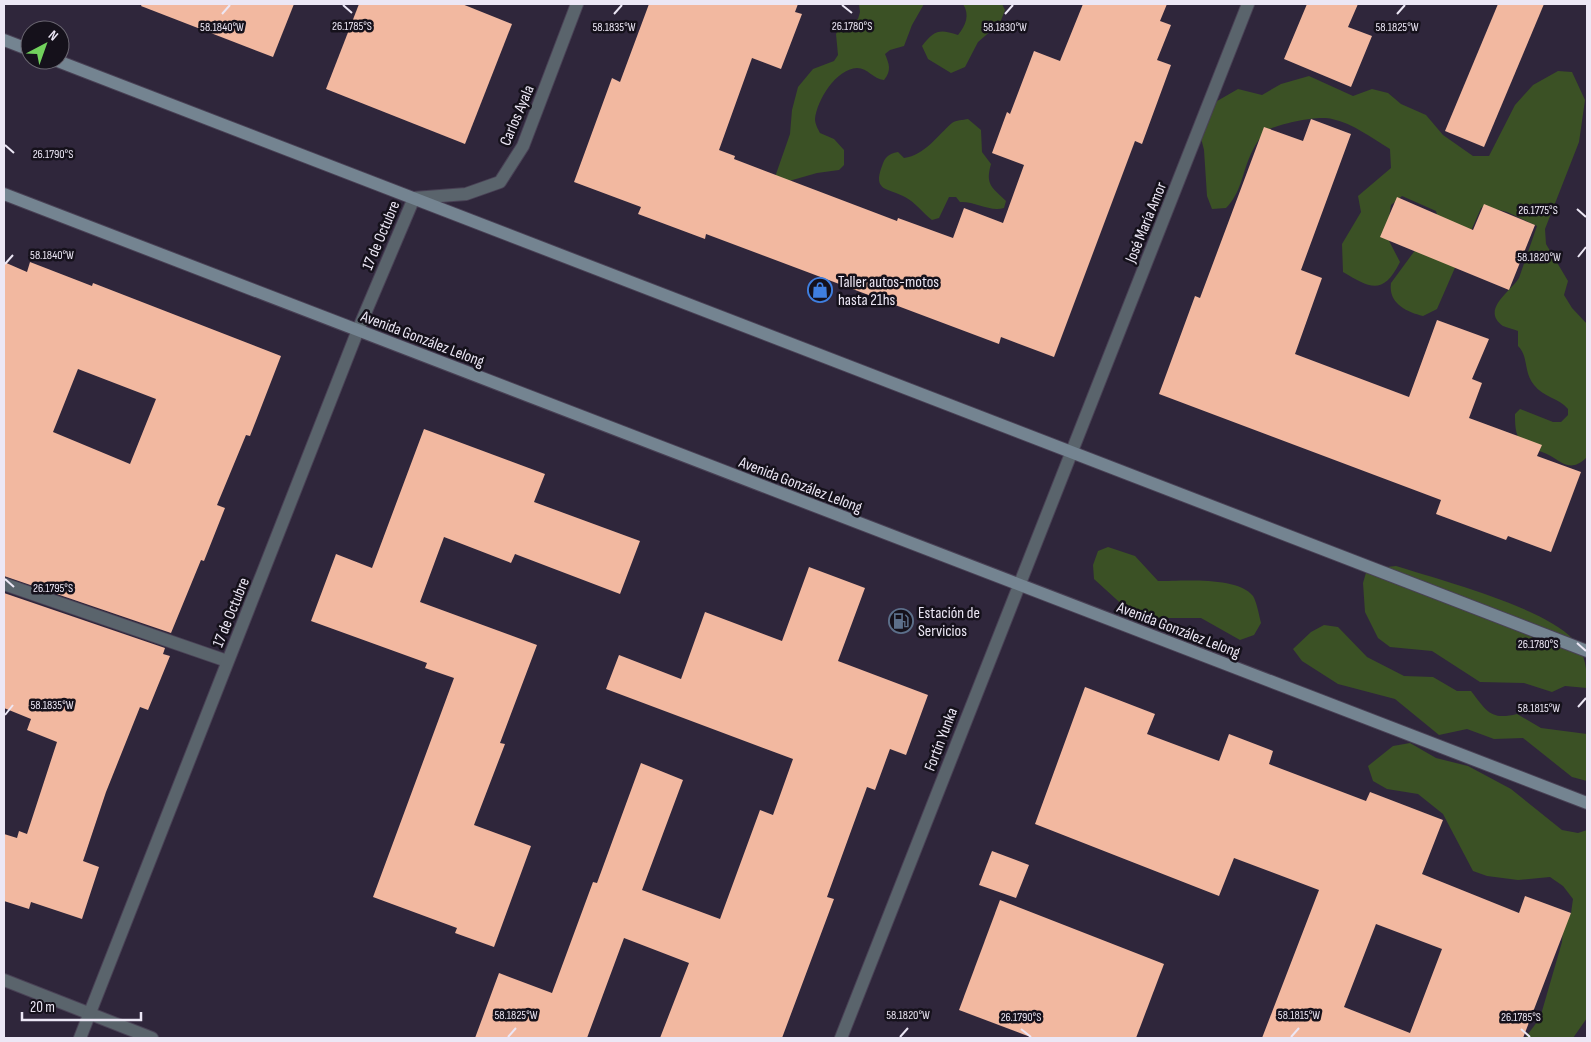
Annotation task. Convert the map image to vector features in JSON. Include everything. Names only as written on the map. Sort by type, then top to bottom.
[{"type":"main road","points":[[4,40],[20,46]]},
{"type":"main road","points":[[70,66],[1587,651]]},
{"type":"main road","name":"Avenida González Lelong","points":[[4,194],[1587,803]]},
{"type":"street","name":"Carlos Ayala","points":[[414,198],[466,194],[500,182],[523,146],[577,4]]},
{"type":"street","name":"José María Amor","points":[[1072,452],[1248,4]]},
{"type":"street","name":"17 de Octubre","points":[[80,1038],[358,330],[414,198]]},
{"type":"street","name":"Fortín Yunka","points":[[841,1038],[1017,584],[1072,452]]},
{"type":"street","points":[[4,584],[227,661]]},
{"type":"street","points":[[4,980],[152,1038]]},
{"type":"green space","points":[[859,4],[924,4],[912,25],[904,46],[890,50],[885,54],[889,70],[884,80],[861,68],[849,70],[835,80],[819,103],[815,119],[817,126],[820,133],[834,139],[844,150],[844,165],[839,170],[817,173],[789,181],[775,177],[790,134],[792,110],[798,87],[813,69],[834,61],[838,55],[836,34],[839,28],[858,19],[860,12]]},
{"type":"green space","points":[[963,4],[1002,4],[1005,10],[1000,23],[978,42],[965,67],[951,73],[928,59],[922,46],[930,37],[938,32],[958,35],[967,16]]},
{"type":"green space","points":[[1558,71],[1572,72],[1585,100],[1579,142],[1545,229],[1546,244],[1568,281],[1564,295],[1572,308],[1587,324],[1587,457],[1574,465],[1564,464],[1528,446],[1518,436],[1515,414],[1520,409],[1553,422],[1561,422],[1568,415],[1568,409],[1534,385],[1528,375],[1524,355],[1518,346],[1518,331],[1503,326],[1497,320],[1495,314],[1499,301],[1519,278],[1537,226],[1507,212],[1484,206],[1481,208],[1437,309],[1423,316],[1405,309],[1395,301],[1392,296],[1391,283],[1438,219],[1436,211],[1402,196],[1391,205],[1386,235],[1400,262],[1394,273],[1382,284],[1368,285],[1343,272],[1342,244],[1361,212],[1358,196],[1391,168],[1390,149],[1354,127],[1326,118],[1309,119],[1267,130],[1251,153],[1238,190],[1231,202],[1226,208],[1212,209],[1207,196],[1204,150],[1197,122],[1205,108],[1238,89],[1262,95],[1281,84],[1309,76],[1353,96],[1372,89],[1388,93],[1401,104],[1426,115],[1443,135],[1473,156],[1489,156],[1515,105],[1533,85]]},
{"type":"green space","points":[[968,119],[981,130],[982,152],[991,164],[989,181],[1006,201],[1004,208],[987,208],[960,202],[956,197],[949,197],[939,218],[932,220],[909,199],[881,185],[879,174],[887,156],[898,152],[904,158],[912,156],[925,149],[952,123]]},
{"type":"green space","points":[[1108,547],[1135,556],[1158,581],[1194,580],[1222,582],[1246,590],[1253,596],[1261,623],[1254,635],[1240,640],[1201,618],[1158,618],[1128,610],[1094,579],[1093,565],[1098,551]]},
{"type":"green space","points":[[1396,566],[1490,596],[1539,616],[1559,627],[1573,639],[1581,650],[1586,669],[1587,688],[1565,686],[1552,692],[1524,683],[1480,682],[1432,651],[1390,647],[1378,638],[1365,612],[1363,583],[1367,569]]},
{"type":"green space","points":[[1324,625],[1338,627],[1367,657],[1404,676],[1433,677],[1457,691],[1471,691],[1485,708],[1495,715],[1508,716],[1517,714],[1541,728],[1587,734],[1587,781],[1572,777],[1523,738],[1494,739],[1467,729],[1439,735],[1395,699],[1338,684],[1302,661],[1293,649],[1311,632]]},
{"type":"green space","points":[[1410,743],[1436,758],[1468,766],[1511,789],[1562,830],[1578,833],[1587,830],[1587,1018],[1573,1038],[1525,1038],[1540,1018],[1562,942],[1563,927],[1571,913],[1573,899],[1563,886],[1550,877],[1518,880],[1487,876],[1473,871],[1443,814],[1418,794],[1387,789],[1373,781],[1368,766],[1393,746]]},
{"type":"building","points":[[142,4],[294,4],[273,57],[141,6]]},
{"type":"building","points":[[359,4],[462,4],[512,24],[465,144],[326,89]]},
{"type":"building","points":[[649,4],[798,4],[795,12],[802,14],[781,69],[752,58],[719,150],[735,156],[734,159],[897,221],[898,218],[953,238],[964,208],[1003,223],[1024,165],[992,153],[1007,112],[1010,114],[1034,51],[1060,61],[1083,4],[1167,4],[1160,21],[1171,25],[1157,60],[1171,65],[1142,144],[1135,141],[1054,357],[1001,337],[999,344],[706,234],[705,239],[638,214],[641,207],[574,182],[612,78],[620,82]]},
{"type":"building","points":[[1307,4],[1358,4],[1348,27],[1372,36],[1351,87],[1284,59]]},
{"type":"building","points":[[1498,4],[1544,4],[1484,147],[1445,131]]},
{"type":"building","points":[[1311,119],[1351,134],[1301,270],[1322,278],[1295,354],[1409,397],[1437,320],[1489,339],[1472,379],[1482,383],[1469,418],[1542,445],[1537,456],[1581,472],[1551,552],[1508,536],[1506,540],[1436,514],[1441,500],[1159,394],[1195,296],[1200,298],[1264,127],[1303,141]]},
{"type":"building","points":[[1397,197],[1473,230],[1484,204],[1535,225],[1509,290],[1380,237]]},
{"type":"building","points":[[4,262],[27,272],[30,262],[92,286],[93,283],[281,356],[250,436],[246,435],[217,505],[225,508],[204,561],[201,560],[171,633],[4,576]],"holes":[[[78,369],[156,399],[130,464],[53,432]]]},
{"type":"building","points":[[424,429],[545,474],[534,502],[640,541],[620,594],[515,554],[511,563],[444,537],[420,602],[537,645],[500,743],[505,744],[474,825],[531,846],[494,947],[455,933],[457,928],[373,897],[454,678],[425,668],[427,663],[311,621],[336,554],[372,568]]},
{"type":"building","points":[[809,567],[865,588],[838,661],[928,695],[906,755],[890,749],[875,790],[867,787],[827,897],[834,899],[782,1038],[660,1038],[689,963],[624,938],[587,1038],[475,1038],[499,973],[552,993],[593,882],[597,883],[641,763],[683,780],[642,890],[720,919],[760,810],[773,815],[793,759],[606,689],[619,655],[681,679],[705,612],[782,641]]},
{"type":"building","points":[[4,593],[165,648],[163,654],[170,656],[148,710],[140,707],[106,792],[83,861],[99,867],[82,919],[31,902],[29,909],[4,901],[4,834],[17,838],[19,831],[27,834],[57,742],[27,730],[31,719],[4,708]]},
{"type":"building","points":[[1085,687],[1155,714],[1147,734],[1219,761],[1229,734],[1273,751],[1269,764],[1366,801],[1370,792],[1443,820],[1422,874],[1519,913],[1525,896],[1571,913],[1523,1038],[1262,1038],[1319,890],[1234,858],[1219,896],[1035,824]],"holes":[[[1376,924],[1442,949],[1410,1033],[1344,1007]]]},
{"type":"building","points":[[992,851],[1029,865],[1016,898],[979,885]]},
{"type":"building","points":[[1000,900],[1164,964],[1136,1038],[1033,1038],[959,1010]]},
{"type":"place","name":"Taller autos-motos hasta 21hs","points":[[820,290]]},
{"type":"place","name":"Estación de Servicios","points":[[901,621]]}]
